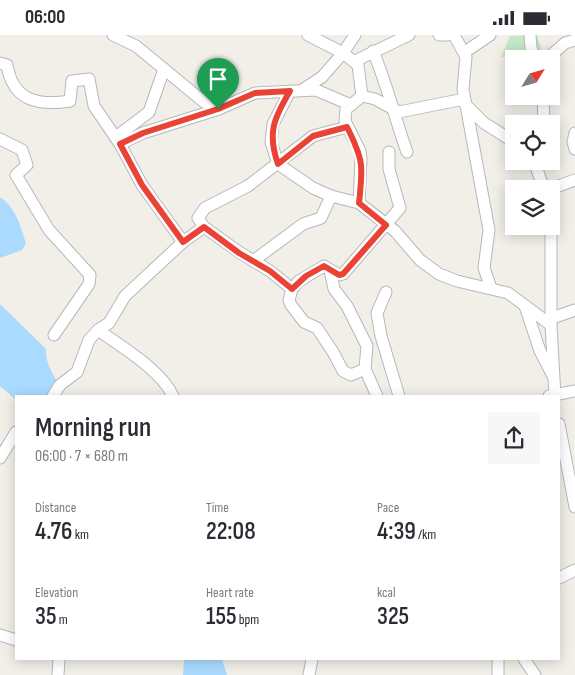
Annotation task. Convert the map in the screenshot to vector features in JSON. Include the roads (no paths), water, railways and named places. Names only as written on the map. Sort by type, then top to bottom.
[{"type":"street","points":[[113,35],[136,46],[204,103],[218,109]]},
{"type":"street","points":[[308,35],[355,61],[359,70],[362,97]]},
{"type":"street","points":[[355,35],[343,53],[322,77],[295,91],[273,124],[271,142],[278,164],[313,188],[331,196],[359,203],[395,231],[420,259],[439,274],[457,281],[511,294],[525,306],[552,322]]},
{"type":"street","points":[[355,61],[409,35]]},
{"type":"street","points":[[438,35],[447,35]]},
{"type":"street","points":[[454,35],[465,52],[467,67],[463,89],[478,158],[489,230],[484,268],[491,288]]},
{"type":"street","points":[[465,52],[490,35]]},
{"type":"street","points":[[530,35],[532,50]]},
{"type":"street","points":[[557,50],[565,43],[575,44]]},
{"type":"street","points":[[374,51],[386,80],[393,110],[408,152]]},
{"type":"street","points":[[0,63],[7,65],[11,81],[21,93],[29,100],[38,102],[50,104],[70,101],[72,81],[88,78],[94,106],[118,140],[142,185],[183,242]]},
{"type":"street","points":[[118,140],[149,112],[164,69]]},
{"type":"street","points":[[118,140],[218,109],[255,93],[324,91],[351,105]]},
{"type":"street","points":[[359,203],[360,151],[344,118],[346,109],[362,97],[375,99],[393,110],[404,112],[465,102]]},
{"type":"street","points":[[465,102],[484,123],[505,137]]},
{"type":"street","points":[[292,289],[270,271],[204,227],[198,218],[205,209],[248,186],[313,136],[347,127]]},
{"type":"street","points":[[575,133],[573,142],[575,149]]},
{"type":"street","points":[[0,139],[22,150],[27,165],[16,175],[17,180],[29,194],[49,230],[90,275],[89,284],[54,335]]},
{"type":"street","points":[[365,369],[351,375],[343,371],[317,328],[304,322],[289,300],[292,289],[306,276],[324,266],[339,275],[343,274],[400,208],[389,169],[389,152]]},
{"type":"street","points":[[560,185],[575,180]]},
{"type":"street","points":[[253,261],[303,224],[321,218],[326,212],[331,196]]},
{"type":"street","points":[[55,395],[60,385],[77,372],[89,340],[98,330],[109,323],[124,296],[183,242],[204,227]]},
{"type":"street","points":[[551,235],[553,395]]},
{"type":"street","points":[[330,270],[334,289],[350,311],[367,347],[365,369],[377,395]]},
{"type":"street","points":[[386,291],[377,313],[381,336],[399,395]]},
{"type":"street","points":[[525,306],[540,351],[554,377]]},
{"type":"street","points":[[552,322],[575,310]]},
{"type":"street","points":[[98,330],[157,375],[168,385],[173,395]]},
{"type":"street","points":[[557,395],[575,391]]},
{"type":"street","points":[[0,458],[15,434]]},
{"type":"street","points":[[560,449],[575,507]]},
{"type":"street","points":[[560,578],[575,570]]},
{"type":"street","points":[[0,635],[15,640]]},
{"type":"street","points":[[58,660],[58,675]]},
{"type":"street","points":[[309,675],[316,660]]},
{"type":"street","points":[[498,660],[498,675]]},
{"type":"street","points":[[525,660],[536,675]]},
{"type":"water","points":[[0,197],[14,212],[26,243],[22,250],[0,258]]},
{"type":"water","points":[[0,304],[46,349],[50,367],[59,384],[51,395],[15,395],[15,399],[0,386]]},
{"type":"water","points":[[184,660],[222,660],[227,675],[183,675]]}]
